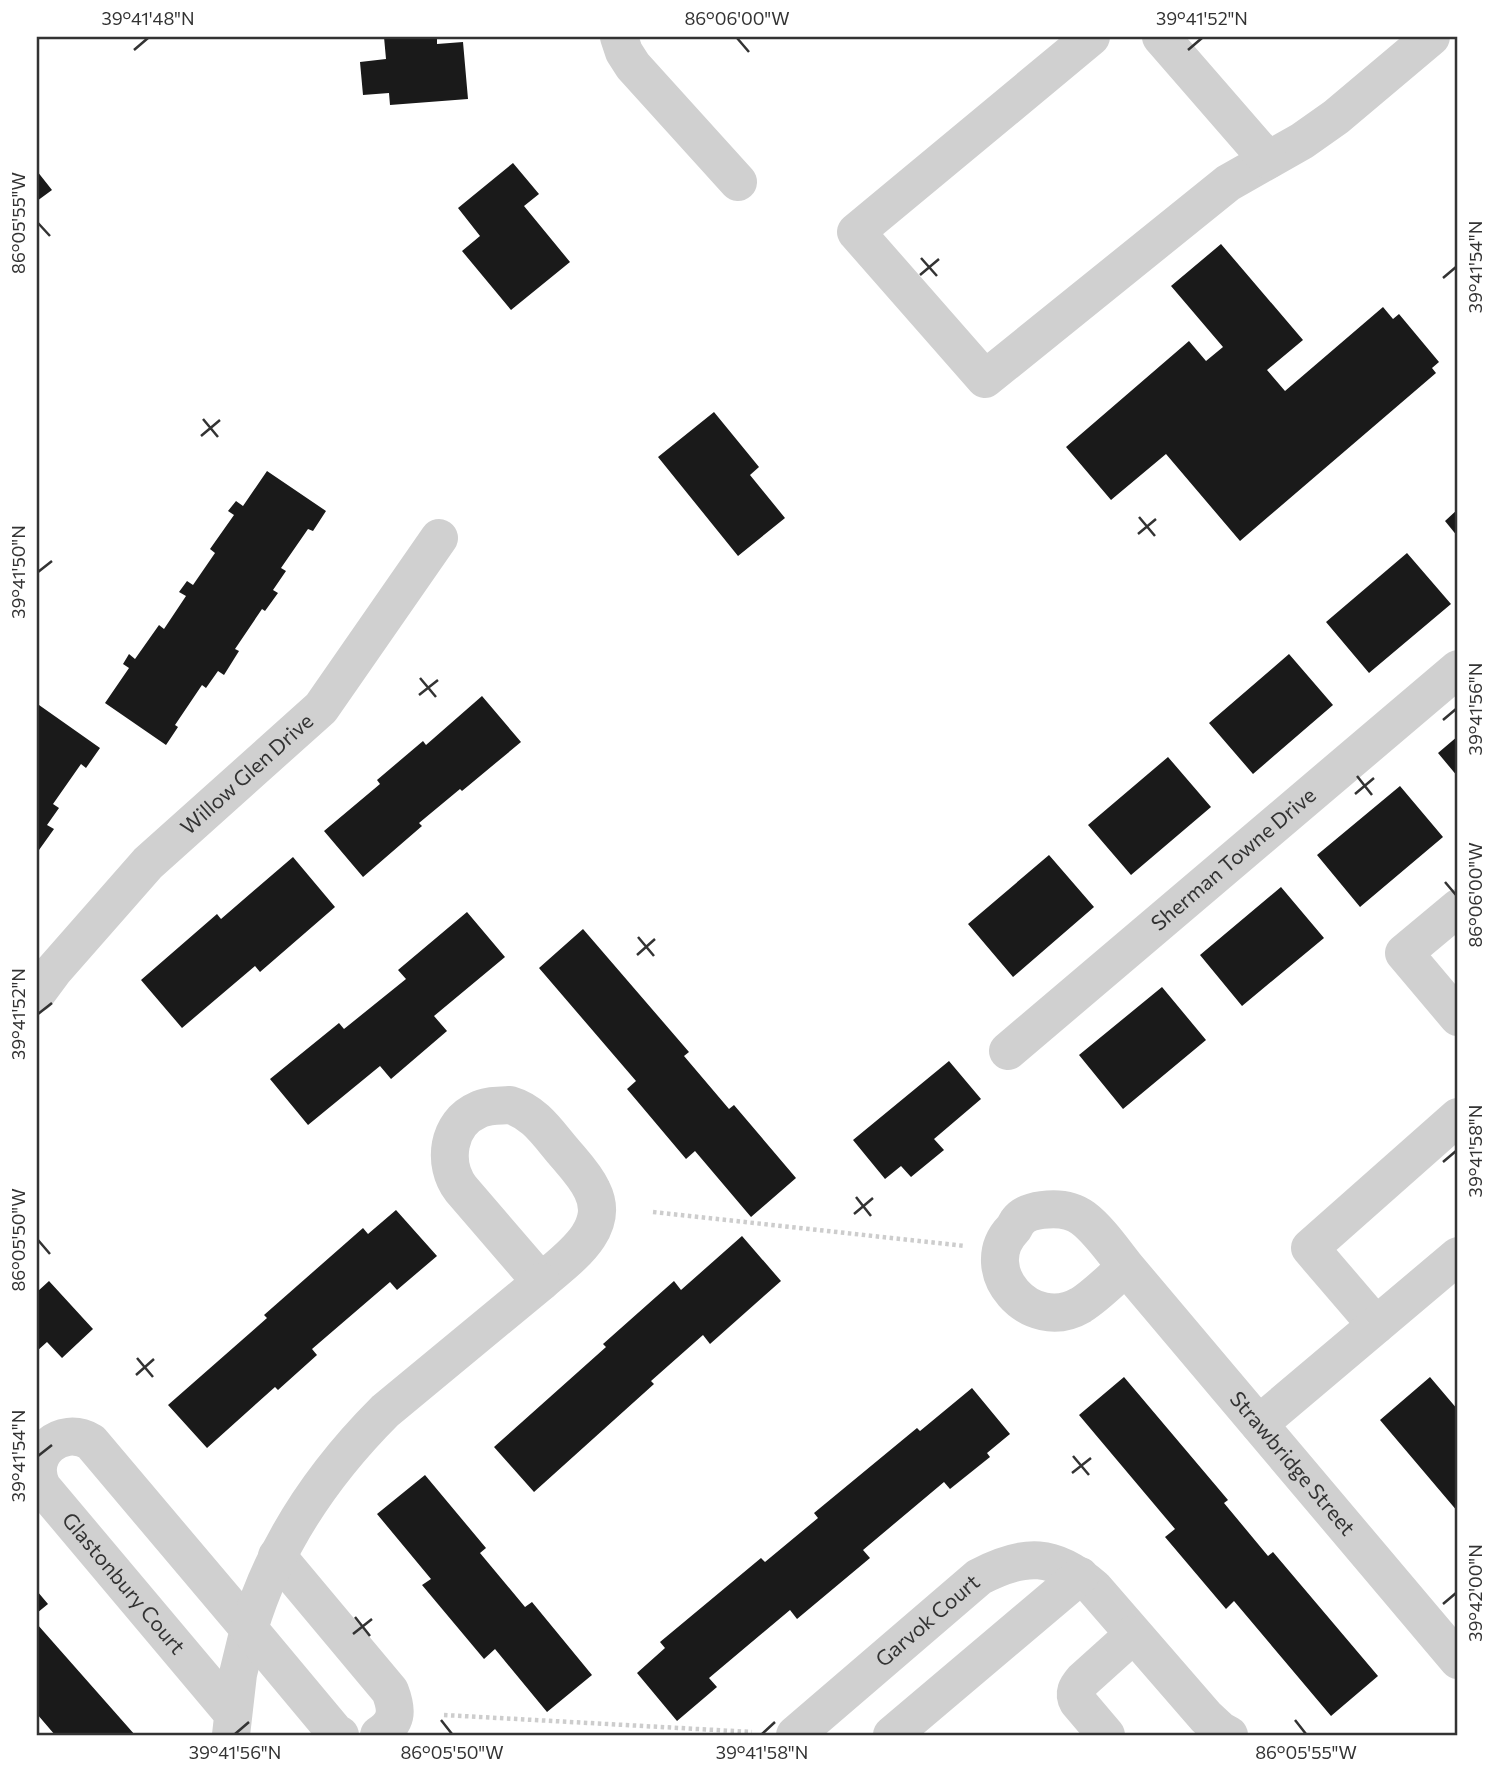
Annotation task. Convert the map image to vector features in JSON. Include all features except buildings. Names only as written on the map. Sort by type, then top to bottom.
[{"type":"street","points":[[619,37],[633,66],[737,182]]},
{"type":"street","points":[[1091,37],[856,232],[985,379],[1228,183],[1302,141],[1336,117],[1431,37]]},
{"type":"street","points":[[1161,37],[1268,160]]},
{"type":"street","name":"Willow Glen Drive","points":[[37,993],[148,863],[321,708],[439,538]]},
{"type":"street","name":"Sherman Towne Drive","points":[[1008,1051],[1458,669]]},
{"type":"street","points":[[1458,908],[1404,953],[1458,1017]]},
{"type":"street","name":"Glastonbury Court","points":[[232,1724],[238,1674],[254,1611],[277,1556],[319,1487],[385,1411],[541,1282],[585,1243],[591,1234],[597,1212],[595,1196],[586,1178],[537,1119],[510,1105],[481,1108],[462,1120],[454,1133],[449,1152],[451,1171],[461,1189],[541,1282]]},
{"type":"street","points":[[1376,1325],[1310,1248],[1458,1117]]},
{"type":"street","points":[[1259,1424],[1458,1256]]},
{"type":"street","name":"Strawbridge Street","points":[[1126,1267],[1458,1660]]},
{"type":"street","name":"Glastonbury Court","points":[[232,1724],[45,1491],[38,1476],[38,1466],[43,1452],[53,1442],[77,1436],[91,1442],[340,1735]]},
{"type":"street","points":[[277,1556],[390,1691],[395,1716],[392,1726],[379,1735]]},
{"type":"street","name":"Garvok Court","points":[[795,1735],[979,1577],[1001,1565],[1025,1560],[1055,1564],[1080,1576],[1094,1588],[1206,1717],[1229,1735]]},
{"type":"street","points":[[892,1735],[1080,1576]]},
{"type":"street","points":[[1106,1735],[1077,1702],[1077,1688],[1133,1635]]},
{"type":"path","points":[[653,1212],[965,1246]]},
{"type":"path","points":[[444,1715],[752,1732]]}]
